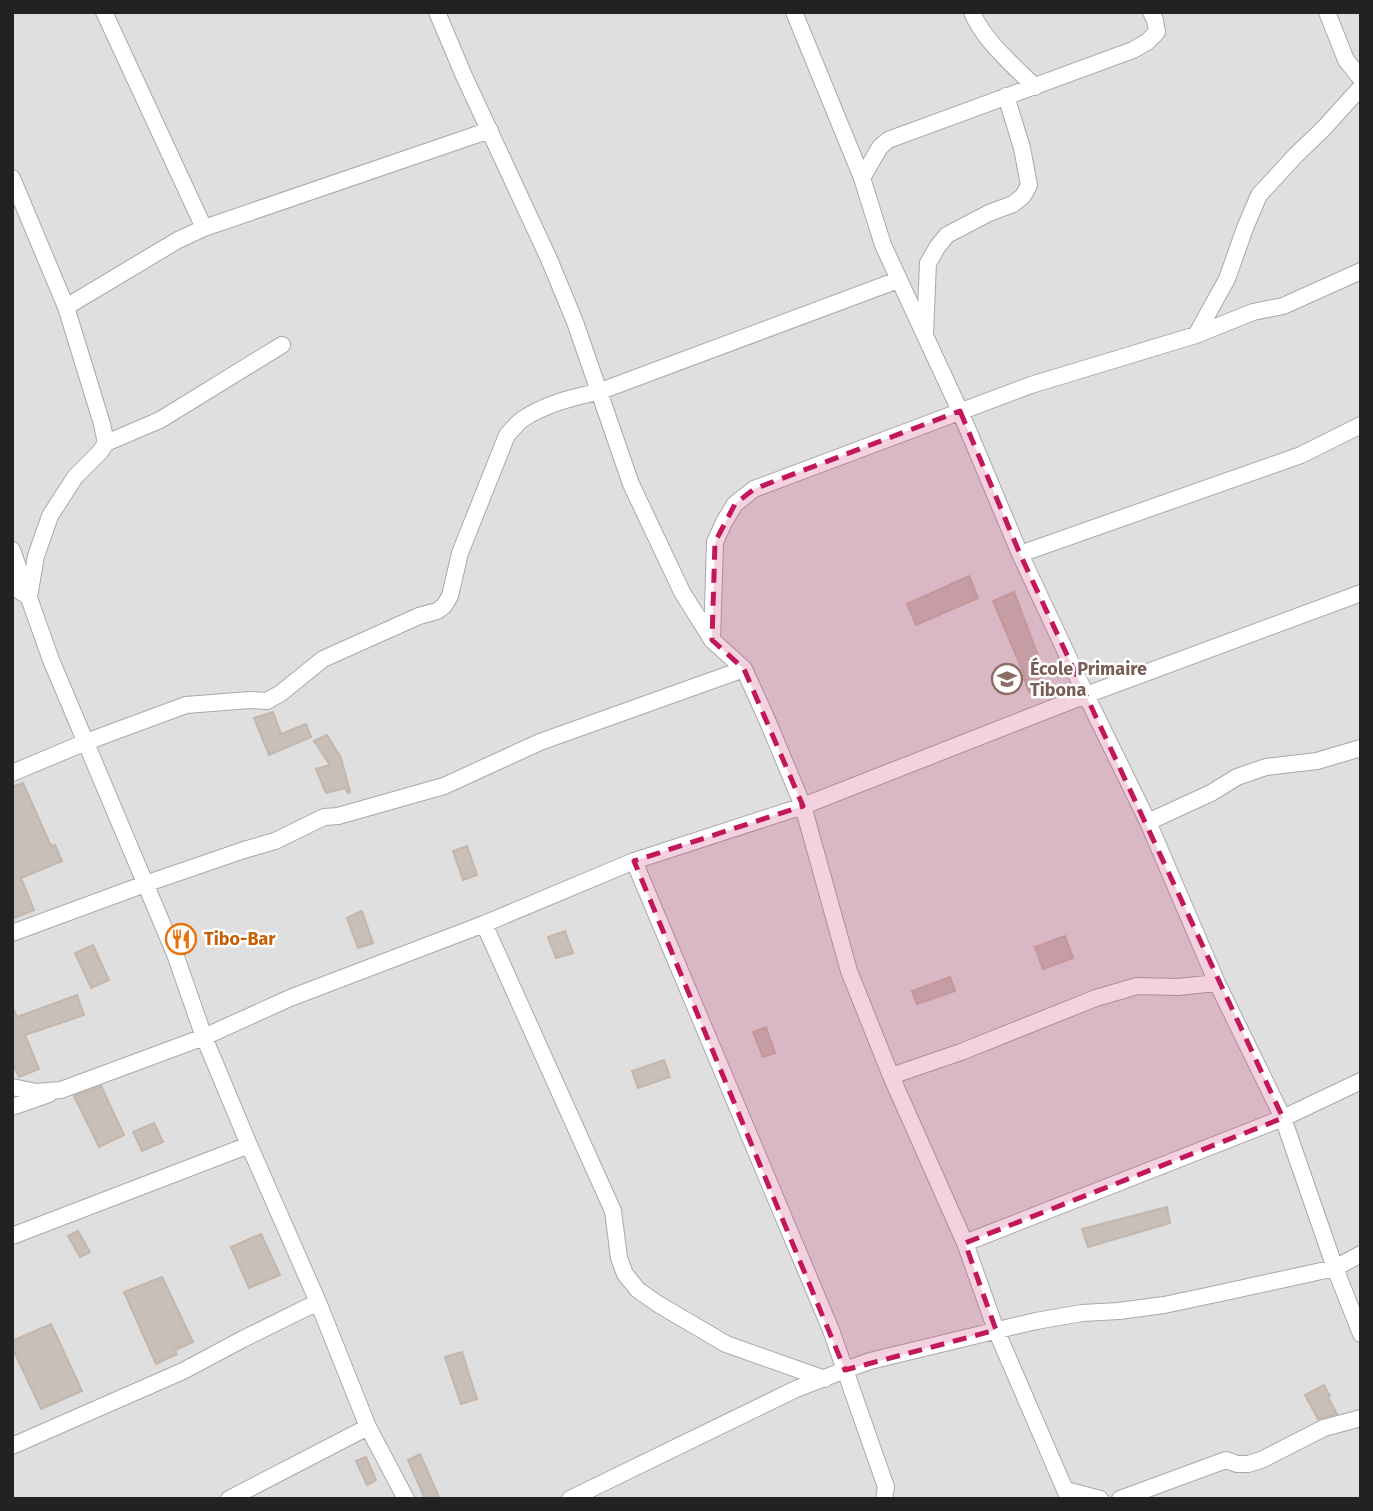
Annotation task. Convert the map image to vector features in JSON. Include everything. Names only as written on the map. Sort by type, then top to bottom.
[{"type":"street","points":[[104,12],[204,228]]},
{"type":"street","points":[[437,12],[575,322],[631,484],[682,593],[712,640],[744,669],[768,722],[803,806],[849,971],[891,1076],[965,1243],[996,1330],[1067,1494],[1100,1499]]},
{"type":"street","points":[[794,12],[862,178],[883,245],[898,280],[960,411],[1020,554],[1148,822],[1217,983],[1283,1118],[1361,1334]]},
{"type":"street","points":[[972,12],[986,36],[1035,87]]},
{"type":"street","points":[[862,178],[888,140],[1133,50],[1147,42],[1157,32],[1151,12]]},
{"type":"street","points":[[1327,12],[1346,60],[1361,79]]},
{"type":"street","points":[[1196,335],[1227,279],[1259,195],[1361,87]]},
{"type":"street","points":[[925,337],[929,263],[938,246],[947,235],[1013,204],[1023,196],[1029,185],[1022,148],[1006,96]]},
{"type":"street","points":[[66,307],[178,240],[204,228],[490,130]]},
{"type":"street","points":[[12,178],[66,307],[106,443]]},
{"type":"street","points":[[712,640],[715,542],[735,504],[754,489],[1031,385],[1196,335],[1253,312],[1283,306],[1361,271]]},
{"type":"street","points":[[12,773],[186,705],[267,701],[323,659],[419,616],[437,611],[450,596],[460,553],[507,435],[522,420],[548,406],[598,392],[898,280]]},
{"type":"street","points":[[29,597],[36,556],[50,516],[75,477],[106,443],[160,420],[282,345]]},
{"type":"street","points":[[1020,554],[1301,455],[1361,425]]},
{"type":"street","points":[[12,550],[51,660],[175,954],[204,1037],[318,1302],[368,1427],[406,1499]]},
{"type":"street","points":[[12,586],[29,597]]},
{"type":"street","points":[[12,1107],[204,1037],[290,998],[484,924],[634,861],[803,806],[1086,695],[1361,593]]},
{"type":"street","points":[[12,933],[145,884],[275,841],[324,817],[338,816],[444,786],[540,742],[744,669]]},
{"type":"street","points":[[1148,822],[1211,793],[1237,777],[1266,767],[1317,761],[1361,748]]},
{"type":"street","points":[[634,861],[820,1305],[886,1488],[884,1499]]},
{"type":"street","points":[[484,924],[613,1211],[619,1258],[625,1274],[638,1290],[648,1297],[726,1344],[825,1379]]},
{"type":"street","points":[[891,1076],[961,1052],[1096,998],[1137,986],[1217,983]]},
{"type":"street","points":[[965,1243],[1283,1118],[1361,1082]]},
{"type":"street","points":[[12,1087],[36,1092],[61,1090]]},
{"type":"street","points":[[12,1236],[249,1144]]},
{"type":"street","points":[[570,1499],[796,1389],[870,1361],[996,1330],[1083,1313],[1164,1305],[1335,1268],[1361,1254]]},
{"type":"street","points":[[12,1446],[183,1371],[318,1302]]},
{"type":"street","points":[[1120,1499],[1226,1461],[1248,1464],[1261,1460],[1324,1429],[1361,1418]]},
{"type":"street","points":[[229,1499],[368,1427]]},
{"type":"highlighted area","points":[[960,411],[1020,554],[1283,1118],[965,1243],[996,1330],[845,1370],[634,861],[803,806],[744,669],[712,640],[715,542],[735,504],[754,489]]},
{"type":"shaded area","points":[[12,12],[1361,12],[1361,1499],[12,1499]]},
{"type":"building","points":[[969,576],[978,598],[916,625],[907,604]]},
{"type":"building","points":[[1014,592],[1046,686],[1029,692],[1025,676],[993,601]]},
{"type":"building","points":[[273,712],[281,734],[306,724],[311,737],[269,755],[254,718]]},
{"type":"building","points":[[327,735],[341,758],[350,792],[348,793],[345,788],[326,793],[316,769],[330,765],[314,741]]},
{"type":"building","points":[[23,783],[51,846],[55,845],[62,861],[21,878],[34,910],[12,919],[12,787]]},
{"type":"building","points":[[467,846],[477,875],[463,880],[453,851]]},
{"type":"building","points":[[362,911],[373,943],[358,948],[347,918]]},
{"type":"building","points":[[565,931],[573,953],[556,958],[548,937]]},
{"type":"building","points":[[1065,936],[1073,958],[1043,969],[1035,947]]},
{"type":"building","points":[[93,945],[109,980],[91,988],[75,953]]},
{"type":"building","points":[[950,977],[955,991],[917,1004],[912,991]]},
{"type":"building","points":[[77,995],[84,1015],[25,1035],[39,1069],[19,1077],[12,1062],[12,1006],[17,1017]]},
{"type":"building","points":[[766,1027],[775,1053],[763,1057],[753,1032]]},
{"type":"building","points":[[664,1060],[670,1077],[638,1088],[632,1071]]},
{"type":"building","points":[[101,1086],[124,1135],[99,1147],[74,1096]]},
{"type":"building","points":[[154,1123],[163,1142],[142,1151],[133,1132]]},
{"type":"building","points":[[1167,1207],[1170,1223],[1088,1247],[1082,1229]]},
{"type":"building","points":[[78,1231],[90,1252],[80,1257],[68,1236]]},
{"type":"building","points":[[261,1234],[280,1275],[249,1288],[231,1247]]},
{"type":"building","points":[[162,1277],[193,1342],[175,1350],[177,1354],[156,1364],[124,1292]]},
{"type":"building","points":[[51,1324],[82,1391],[41,1409],[12,1347],[12,1341]]},
{"type":"building","points":[[462,1352],[477,1399],[461,1404],[445,1357]]},
{"type":"building","points":[[1324,1385],[1337,1414],[1318,1419],[1305,1395]]},
{"type":"building","points":[[420,1454],[440,1499],[425,1499],[408,1460]]},
{"type":"building","points":[[366,1457],[376,1480],[367,1485],[356,1461]]},
{"type":"place","name":"École Primaire Tibona","points":[[1007,679]]},
{"type":"place","name":"Tibo-Bar","points":[[181,939]]}]
